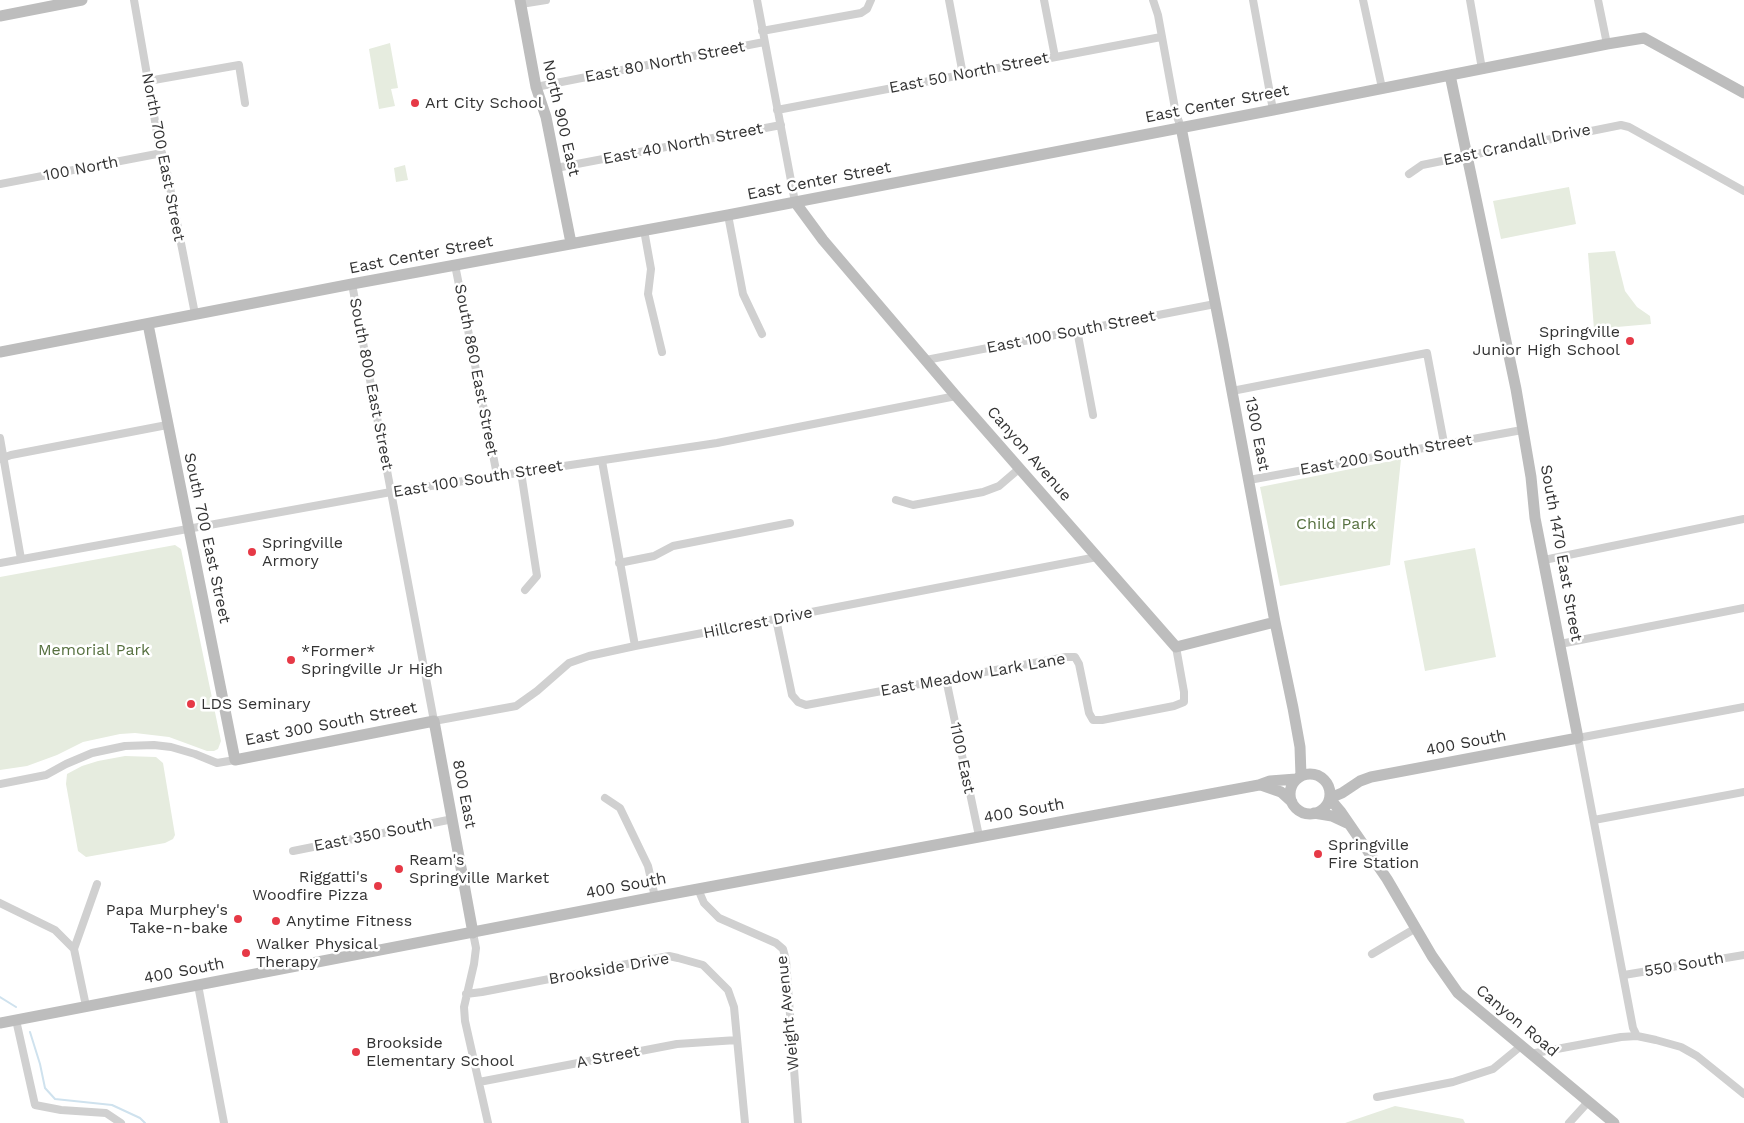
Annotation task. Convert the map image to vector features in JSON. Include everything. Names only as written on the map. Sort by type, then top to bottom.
[{"type":"street","points":[[0,16],[39,4],[82,0]]},
{"type":"street","name":"North 700 East Street","points":[[134,0],[148,81],[195,314]]},
{"type":"street","points":[[521,2],[546,0]]},
{"type":"street","points":[[757,0],[795,202]]},
{"type":"street","points":[[762,31],[861,13],[867,9],[871,0]]},
{"type":"street","points":[[949,0],[963,75]]},
{"type":"street","points":[[1044,0],[1055,57]]},
{"type":"street","points":[[1153,0],[1158,15],[1180,128]]},
{"type":"street","points":[[1253,0],[1273,110]]},
{"type":"street","points":[[1363,0],[1382,88]]},
{"type":"street","points":[[1470,0],[1482,69]]},
{"type":"street","points":[[1598,0],[1607,44]]},
{"type":"street","name":"North 900 East","points":[[521,2],[536,86],[546,117],[571,244]]},
{"type":"street","name":"East 50 North Street","points":[[778,110],[1161,37]]},
{"type":"street","name":"East Center Street","points":[[0,352],[352,284],[728,215],[1644,38],[1744,93]]},
{"type":"street","name":"East 80 North Street","points":[[536,86],[764,42]]},
{"type":"street","points":[[148,81],[239,66],[245,103]]},
{"type":"street","name":"South 1470 East Street","points":[[1450,75],[1515,382],[1531,477],[1535,518],[1633,1028],[1637,1036]]},
{"type":"street","name":"East 40 North Street","points":[[556,168],[781,125]]},
{"type":"street","name":"East Crandall Drive","points":[[1408,174],[1422,165],[1621,125],[1629,127],[1744,191]]},
{"type":"street","name":"1300 East","points":[[1180,128],[1300,747],[1298,778]]},
{"type":"street","name":"100 North","points":[[0,184],[162,153]]},
{"type":"street","name":"Canyon Avenue","points":[[795,202],[824,240],[956,396],[1176,647]]},
{"type":"street","points":[[728,215],[743,294],[762,334]]},
{"type":"street","points":[[644,230],[651,269],[648,294],[662,352]]},
{"type":"street","name":"South 860 East Street","points":[[455,265],[497,475]]},
{"type":"street","name":"South 800 East Street","points":[[352,284],[434,721]]},
{"type":"street","name":"East 100 South Street","points":[[926,360],[1215,304]]},
{"type":"street","name":"South 700 East Street","points":[[148,324],[235,760]]},
{"type":"street","points":[[1077,330],[1093,415]]},
{"type":"street","points":[[1232,391],[1427,353],[1444,443]]},
{"type":"street","name":"East 100 South Street","points":[[0,563],[392,492],[717,443],[956,396]]},
{"type":"street","points":[[2,459],[12,455],[167,425]]},
{"type":"street","name":"East 200 South Street","points":[[1249,480],[1522,430]]},
{"type":"street","points":[[0,438],[2,459],[21,559]]},
{"type":"street","points":[[602,461],[635,646]]},
{"type":"street","points":[[896,500],[913,505],[984,492],[998,486],[1020,468]]},
{"type":"street","points":[[521,472],[538,576],[525,590]]},
{"type":"street","points":[[1544,560],[1744,519]]},
{"type":"street","points":[[620,562],[654,556],[673,546],[790,523]]},
{"type":"street","name":"Hillcrest Drive","points":[[434,721],[516,706],[537,692],[569,664],[580,658],[1097,557]]},
{"type":"street","points":[[1560,644],[1744,608]]},
{"type":"street","name":"East Meadow Lark Lane","points":[[776,619],[792,695],[798,702],[806,705],[1066,657],[1076,657],[1089,713],[1093,720],[1102,720],[1174,706],[1184,702],[1176,647]]},
{"type":"street","points":[[1176,647],[1275,622]]},
{"type":"street","name":"1100 East","points":[[946,679],[979,836]]},
{"type":"street","points":[[1578,738],[1744,707]]},
{"type":"street","name":"East 300 South Street","points":[[235,760],[434,721]]},
{"type":"street","name":"800 East","points":[[434,721],[473,933]]},
{"type":"street","name":"400 South","points":[[1324,780],[1336,784],[1360,781],[1372,777],[1578,738]]},
{"type":"street","points":[[0,784],[46,775],[92,753],[125,746],[154,745],[171,748],[195,754],[216,763],[235,760]]},
{"type":"street","name":"1300 East","points":[[1300,747],[1311,768],[1324,780]]},
{"type":"street","points":[[1292,802],[1291,789],[1298,778],[1313,774],[1324,780],[1329,786],[1330,799],[1324,808],[1314,813]]},
{"type":"street","name":"400 South","points":[[0,1023],[655,897],[1259,785],[1270,781],[1298,778]]},
{"type":"street","name":"400 South","points":[[1330,799],[1360,781]]},
{"type":"street","points":[[1259,785],[1277,790],[1299,810],[1309,814],[1332,816],[1346,821],[1345,802],[1350,788]]},
{"type":"street","points":[[1594,820],[1744,792]]},
{"type":"street","points":[[605,798],[620,808],[648,866],[655,897]]},
{"type":"street","name":"Canyon Road","points":[[1330,799],[1387,879],[1432,956],[1458,993],[1614,1123]]},
{"type":"street","name":"East 350 South","points":[[293,851],[452,819]]},
{"type":"street","points":[[86,1006],[74,948],[97,884]]},
{"type":"street","name":"Weight Avenue","points":[[698,889],[708,908],[719,918],[776,943],[783,949],[786,960],[798,1123]]},
{"type":"street","points":[[0,903],[55,930],[74,948]]},
{"type":"street","points":[[1372,954],[1416,928]]},
{"type":"street","points":[[473,933],[476,948],[466,994],[465,1021],[488,1123]]},
{"type":"street","name":"550 South","points":[[1624,975],[1744,955]]},
{"type":"street","name":"Brookside Drive","points":[[466,994],[669,956],[688,959],[703,965],[728,990],[734,1007],[745,1123]]},
{"type":"street","points":[[198,985],[224,1123]]},
{"type":"street","points":[[16,1020],[35,1105],[61,1110],[106,1113],[120,1123]]},
{"type":"street","points":[[1530,1054],[1621,1037],[1637,1036],[1673,1044],[1689,1051],[1704,1060],[1744,1094]]},
{"type":"street","name":"A Street","points":[[480,1082],[678,1044],[737,1040]]},
{"type":"street","points":[[1377,1098],[1454,1082],[1493,1069],[1521,1046]]},
{"type":"street","points":[[1569,1123],[1588,1102]]},
{"type":"green space","points":[[390,43],[398,88],[391,89],[395,106],[379,109],[369,49]]},
{"type":"green space","points":[[405,165],[408,180],[396,182],[394,168]]},
{"type":"green space","points":[[1569,187],[1576,224],[1501,239],[1493,201]]},
{"type":"green space","points":[[1615,251],[1625,291],[1637,307],[1650,316],[1651,324],[1594,329],[1588,253]]},
{"type":"green space","name":"Child Park","points":[[1401,459],[1390,565],[1280,586],[1260,487]]},
{"type":"green space","name":"Memorial Park","points":[[175,545],[181,549],[221,741],[218,749],[207,751],[169,737],[135,733],[120,734],[83,742],[57,755],[27,766],[0,770],[0,577]]},
{"type":"green space","points":[[1475,548],[1496,657],[1425,671],[1404,561]]},
{"type":"green space","points":[[125,756],[156,757],[163,763],[175,835],[173,839],[165,843],[86,857],[78,851],[66,784],[67,774],[82,766],[98,761]]},
{"type":"green space","points":[[1395,1106],[1463,1119],[1465,1123],[1345,1123]]},
{"type":"waterway","points":[[0,997],[16,1007]]},
{"type":"waterway","points":[[30,1032],[45,1088],[55,1099],[112,1105],[140,1118],[145,1123]]},
{"type":"place","name":"Art City School","points":[[415,103]]},
{"type":"place","name":"Springville Junior High School","points":[[1630,341]]},
{"type":"place","name":"Springville Armory","points":[[252,552]]},
{"type":"place","name":"*Former* Springville Jr High","points":[[291,660]]},
{"type":"place","name":"LDS Seminary","points":[[191,704]]},
{"type":"place","name":"Springville Fire Station","points":[[1318,854]]},
{"type":"place","name":"Ream's Springville Market","points":[[399,869]]},
{"type":"place","name":"Riggatti's Woodfire Pizza","points":[[378,886]]},
{"type":"place","name":"Papa Murphey's Take-n-bake","points":[[238,919]]},
{"type":"place","name":"Anytime Fitness","points":[[276,921]]},
{"type":"place","name":"Walker Physical Therapy","points":[[246,953]]},
{"type":"place","name":"Brookside Elementary School","points":[[356,1052]]}]
